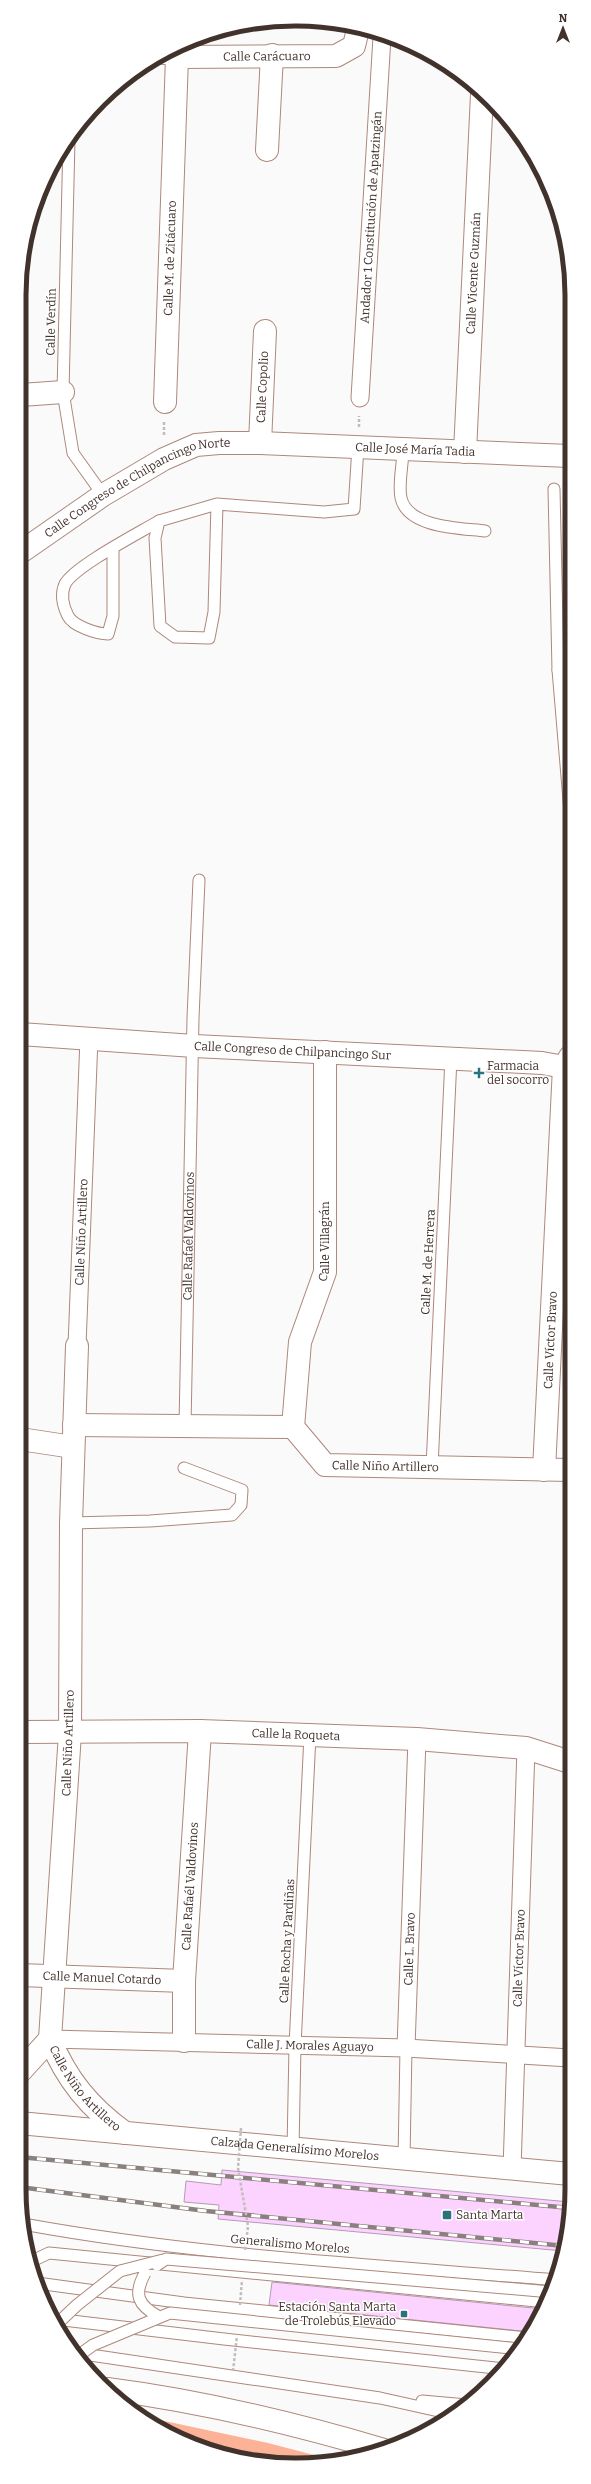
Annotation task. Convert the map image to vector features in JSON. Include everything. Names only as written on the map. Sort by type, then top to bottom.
[{"type":"main road","name":"Calle Carácuaro","points":[[172,56],[336,56],[354,46],[358,33]]},
{"type":"main road","points":[[267,150],[272,55]]},
{"type":"main road","name":"Calle M. de Zitácuaro","points":[[165,402],[169,58]]},
{"type":"main road","name":"Calle Vicente Guzmán","points":[[465,452],[482,101]]},
{"type":"main road","name":"Calle Copolio","points":[[260,443],[266,331]]},
{"type":"main road","points":[[26,395],[63,392]]},
{"type":"main road","name":"Calle Congreso de Chilpancingo Norte","points":[[26,549],[103,495],[164,459],[196,445],[219,443],[260,443]]},
{"type":"main road","name":"Calle José María Tadia","points":[[260,443],[565,456]]},
{"type":"main road","name":"Calle Congreso de Chilpancingo Sur","points":[[26,1034],[194,1046],[565,1065]]},
{"type":"main road","name":"Calle Villagrán","points":[[293,1427],[300,1342],[325,1272],[325,1052]]},
{"type":"main road","name":"Calle Víctor Bravo","points":[[544,1470],[563,1207],[565,1150]]},
{"type":"main road","name":"Calle Niño Artillero","points":[[77,1346],[71,1523],[70,1733],[50,2039],[57,2058],[80,2093],[98,2113],[125,2133]]},
{"type":"main road","points":[[26,1439],[185,1426],[293,1427]]},
{"type":"main road","name":"Calle Niño Artillero","points":[[293,1427],[325,1465],[565,1470]]},
{"type":"main road","name":"Calle la Roqueta","points":[[26,1732],[200,1731],[417,1739],[526,1748],[565,1760]]},
{"type":"main road","name":"Calle Rafaél Valdovinos","points":[[184,2041],[184,1981],[200,1731]]},
{"type":"main road","name":"Calle Manuel Cotardo","points":[[26,1975],[54,1977],[184,1981]]},
{"type":"main road","name":"Calle Niño Artillero","points":[[26,2065],[50,2039]]},
{"type":"main road","name":"Calzada Generalísimo Morelos","points":[[26,2124],[565,2174]]},
{"type":"main road","points":[[118,2391],[242,2412],[317,2430],[373,2447]]},
{"type":"street","name":"Andador 1 Constitución de Apatzingán","points":[[360,398],[382,40]]},
{"type":"street","name":"Calle Niño Artillero","points":[[77,1346],[89,1038]]},
{"type":"street","name":"Calle L. Bravo","points":[[406,2048],[417,1739]]},
{"type":"street","name":"Calle Víctor Bravo","points":[[512,2169],[514,2055],[526,1748]]},
{"type":"street","name":"Calle J. Morales Aguayo","points":[[50,2039],[184,2041],[295,2046],[406,2048],[565,2058]]},
{"type":"lane","name":"Calle Verdín","points":[[69,150],[63,392],[73,452],[103,495]]},
{"type":"lane","points":[[113,549],[113,616],[108,634],[98,634],[70,620],[62,603],[65,584],[80,569],[158,521],[217,504],[324,512],[354,508],[358,447]]},
{"type":"lane","points":[[403,449],[401,498],[409,512],[432,524],[484,531]]},
{"type":"lane","points":[[554,489],[558,670],[565,753]]},
{"type":"lane","points":[[158,521],[155,538],[160,626],[175,637],[209,638],[214,612],[217,504]]},
{"type":"lane","points":[[558,670],[565,671]]},
{"type":"lane","name":"Calle Rafaél Valdovinos","points":[[185,1426],[199,880]]},
{"type":"lane","name":"Calle M. de Herrera","points":[[432,1468],[451,1058]]},
{"type":"lane","points":[[71,1523],[150,1521],[232,1515],[242,1505],[242,1490],[184,1468]]},
{"type":"lane","name":"Calle Rocha y Pardiñas","points":[[293,2149],[295,2046],[310,1735]]},
{"type":"lane","name":"Calle L. Bravo","points":[[404,2159],[406,2048]]},
{"type":"lane","name":"Generalismo Morelos","points":[[28,2225],[101,2239],[229,2252],[549,2279]]},
{"type":"lane","points":[[35,2259],[49,2253],[540,2301]]},
{"type":"lane","points":[[158,2317],[144,2309],[138,2293],[139,2284],[145,2273],[166,2259]]},
{"type":"lane","points":[[61,2320],[77,2305],[120,2272],[166,2259],[544,2291]]},
{"type":"lane","points":[[44,2284],[192,2303],[520,2337]]},
{"type":"lane","points":[[82,2353],[93,2345],[170,2313],[512,2348]]},
{"type":"lane","points":[[60,2320],[496,2368]]},
{"type":"lane","points":[[83,2354],[380,2398],[457,2404]]},
{"type":"lane","points":[[380,2398],[446,2413]]},
{"type":"path","points":[[358,447],[360,398]]},
{"type":"path","points":[[164,459],[165,402]]},
{"type":"shaded area","points":[[156,2419],[268,2443],[320,2457],[296,2458],[260,2456],[243,2453],[209,2444],[176,2430]]},
{"type":"building","points":[[222,2170],[564,2201],[563,2224],[558,2251],[218,2219],[219,2205],[184,2202],[186,2181],[221,2185]]},
{"type":"building","name":"Estación Santa Marta de Trolebús Elevado","points":[[272,2282],[537,2308],[524,2331],[269,2305]]},
{"type":"railway","points":[[26,2158],[564,2207]]},
{"type":"railway","points":[[26,2188],[206,2211],[559,2245]]},
{"type":"place","name":"Farmacia del socorro","points":[[479,1073]]},
{"type":"place","name":"Santa Marta","points":[[447,2215]]},
{"type":"place","name":"Estación Santa Marta de Trolebús Elevado","points":[[404,2314]]}]
